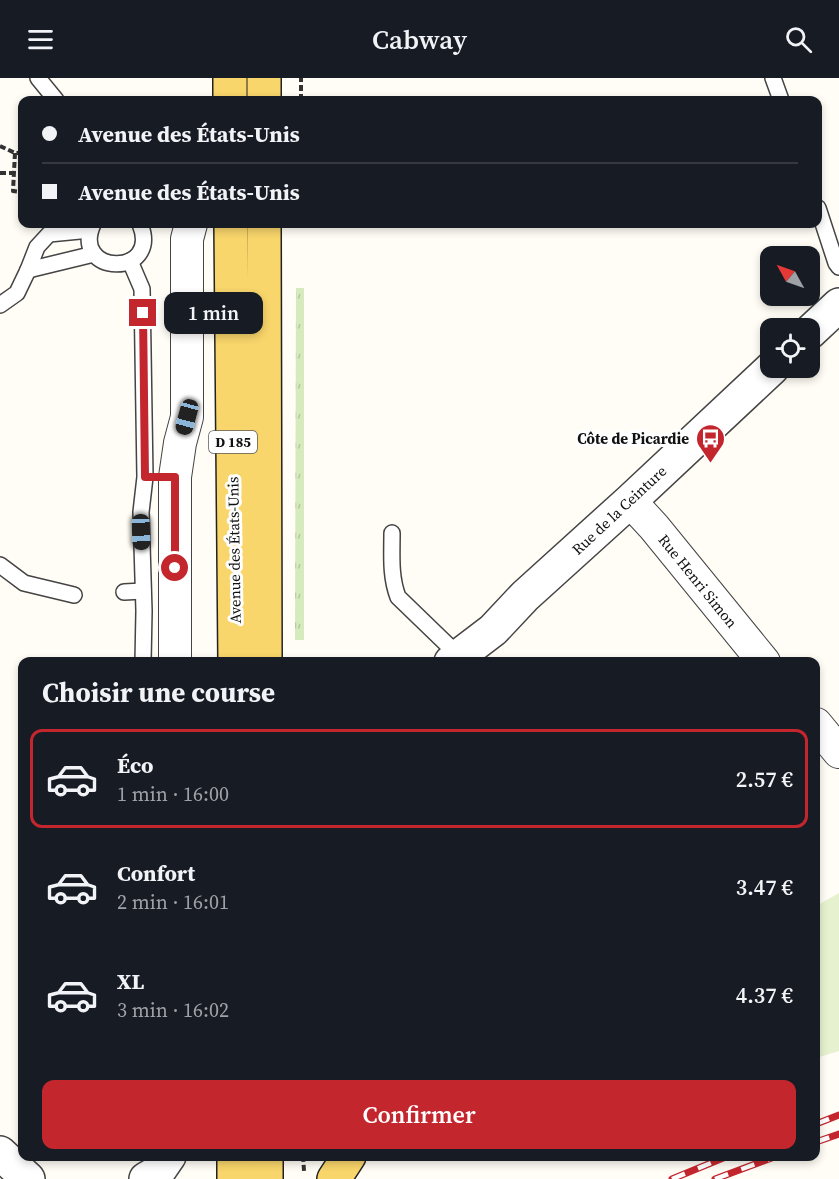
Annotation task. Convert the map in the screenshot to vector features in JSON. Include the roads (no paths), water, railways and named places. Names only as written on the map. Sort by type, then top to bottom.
[{"type":"main road","points":[[264,78],[264,96]]},
{"type":"main road","name":"Avenue des États-Unis","points":[[231,228],[235,657]]},
{"type":"main road","name":"Avenue des États-Unis","points":[[264,228],[265,657]]},
{"type":"main road","points":[[234,1161],[234,1179]]},
{"type":"main road","points":[[266,1161],[266,1179]]},
{"type":"main road","points":[[334,1179],[346,1161]]},
{"type":"street","points":[[175,657],[160,477],[180,443],[187,417],[187,239],[190,228]]},
{"type":"street","points":[[820,323],[839,305]]},
{"type":"street","name":"Rue de la Ceinture","points":[[465,657],[525,596],[761,378]]},
{"type":"street","name":"Rue Henri Simon","points":[[630,501],[760,657]]},
{"type":"street","points":[[820,729],[839,752]]},
{"type":"street","points":[[146,1179],[158,1172],[166,1161]]},
{"type":"street","points":[[176,1161],[185,1179]]},
{"type":"lane","points":[[38,78],[53,96]]},
{"type":"lane","points":[[773,78],[780,96]]},
{"type":"lane","points":[[822,220],[839,267]]},
{"type":"lane","points":[[0,305],[17,293],[37,247],[49,234],[86,228]]},
{"type":"lane","points":[[92,228],[89,238],[94,254],[111,264],[121,264],[130,261],[139,253],[144,243],[142,228]]},
{"type":"lane","points":[[28,270],[94,254]]},
{"type":"lane","points":[[130,261],[142,290],[160,477],[141,512],[144,657]]},
{"type":"lane","points":[[392,533],[392,573],[398,597],[461,657]]},
{"type":"lane","points":[[0,566],[24,582],[74,595]]},
{"type":"lane","points":[[124,592],[143,591]]},
{"type":"railway","points":[[820,1122],[839,1115]]},
{"type":"railway","points":[[820,1141],[839,1134]]},
{"type":"railway","points":[[672,1179],[716,1161]]},
{"type":"railway","points":[[715,1179],[764,1161]]},
{"type":"place","name":"Côte de Picardie","points":[[710,464]]}]
